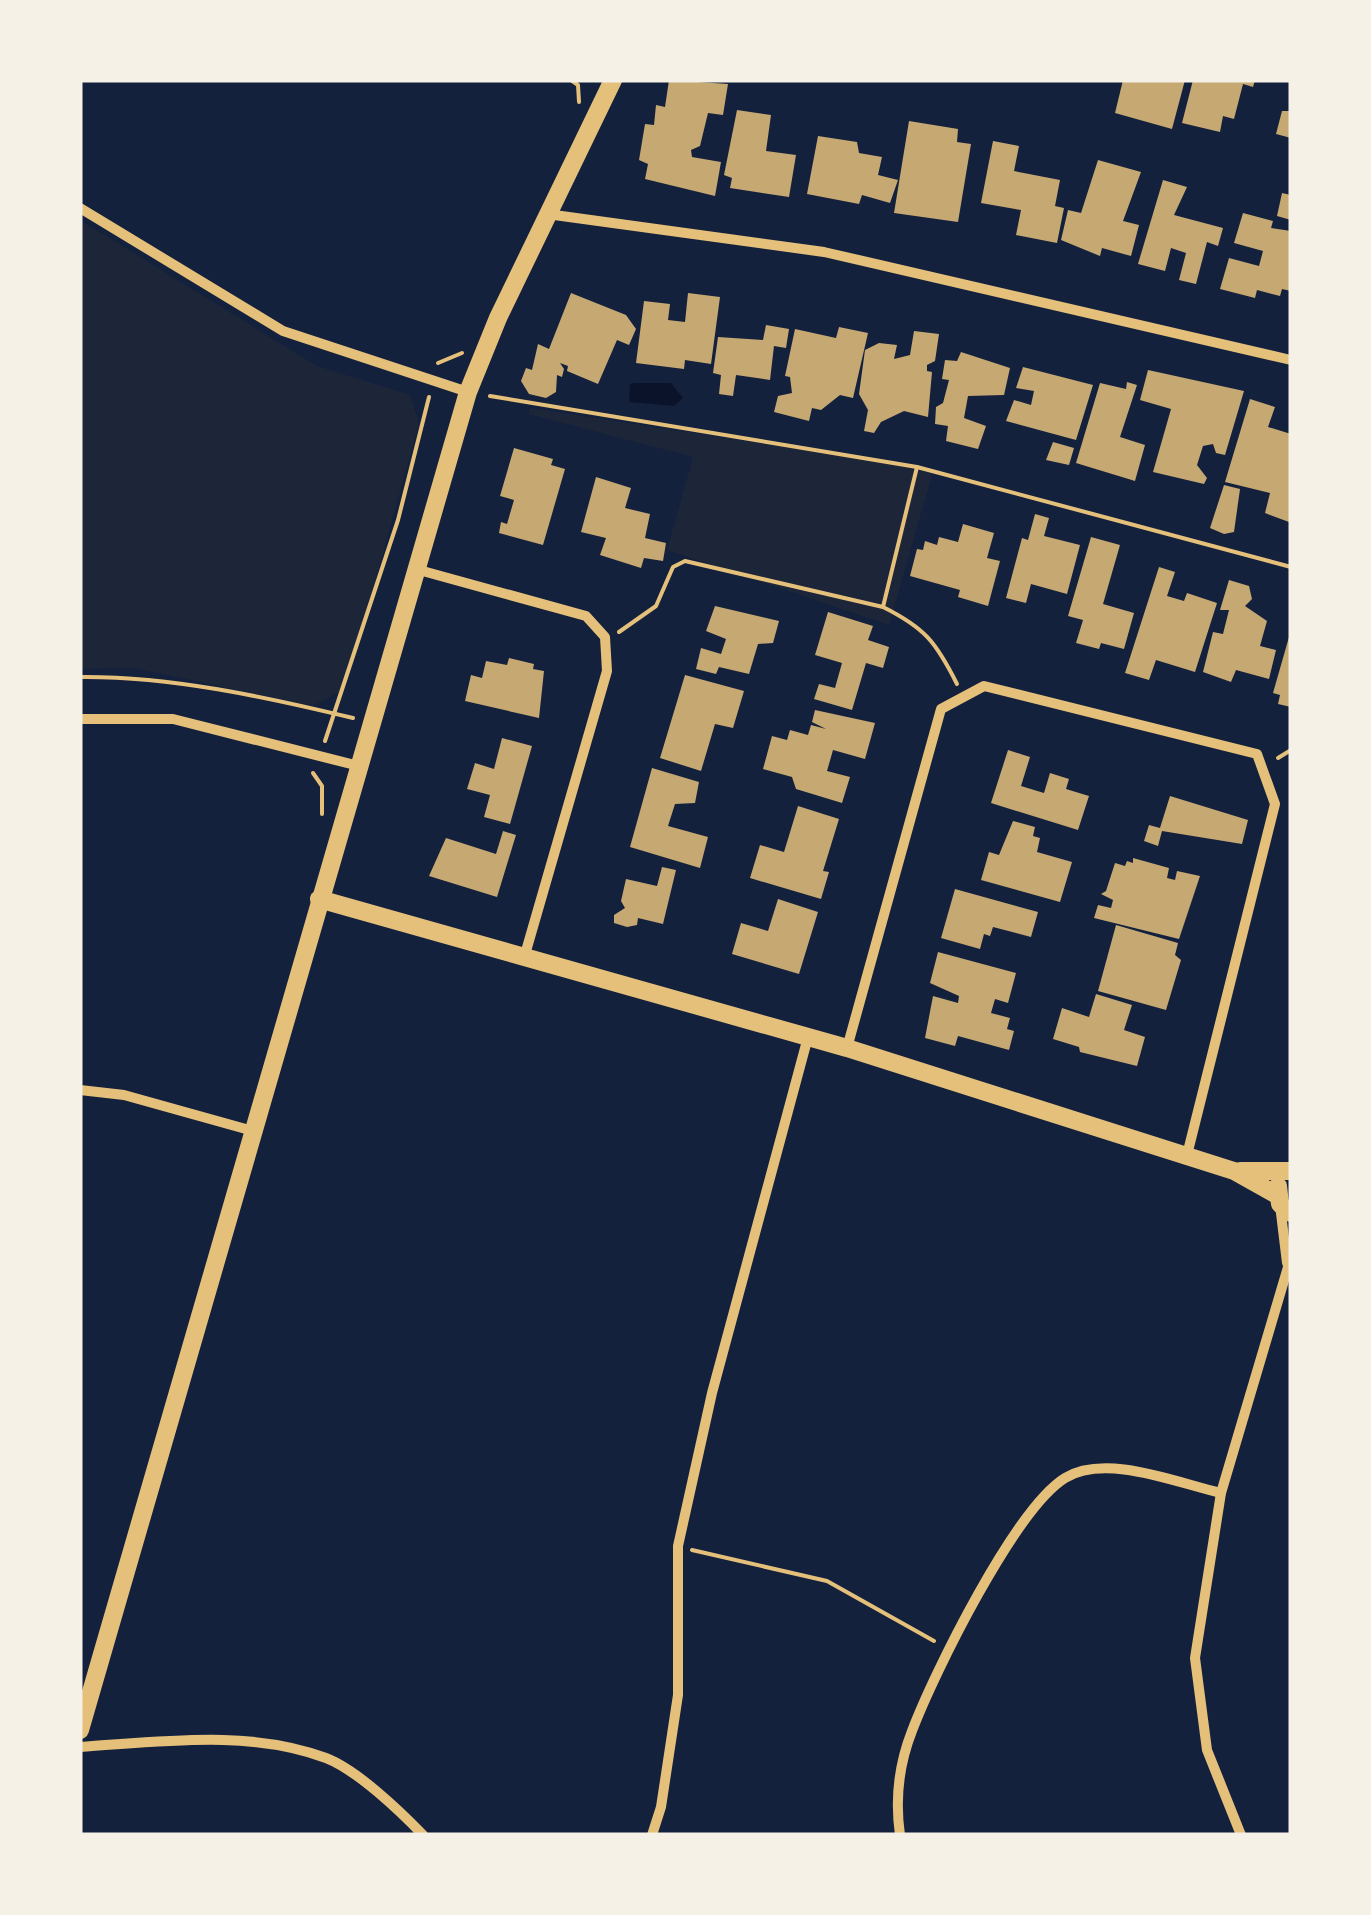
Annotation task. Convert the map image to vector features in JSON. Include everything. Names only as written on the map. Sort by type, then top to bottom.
[{"type":"street","points":[[80,1730],[320,899],[420,570],[468,392],[547,214],[613,80]]},
{"type":"street","points":[[80,208],[283,331],[468,392]]},
{"type":"street","points":[[547,214],[824,252],[1291,360]]},
{"type":"street","points":[[420,570],[586,616],[605,637],[607,671],[524,958]]},
{"type":"street","points":[[847,1048],[941,710],[984,686],[1257,754],[1275,804],[1187,1156]]},
{"type":"street","points":[[80,718],[173,718],[359,766]]},
{"type":"street","points":[[320,899],[847,1048],[1234,1171],[1283,1204]]},
{"type":"street","points":[[652,1835],[661,1807],[678,1695],[678,1546],[712,1393],[808,1037]]},
{"type":"street","points":[[80,1090],[124,1096],[253,1131]]},
{"type":"street","points":[[1234,1171],[1290,1171]]},
{"type":"street","points":[[1241,1835],[1208,1750],[1194,1658],[1221,1493],[1289,1260],[1282,1177],[1290,1171]]},
{"type":"street","points":[[900,1835],[895,1802],[912,1732],[988,1580],[1038,1502],[1067,1476],[1108,1468],[1221,1493]]},
{"type":"street","points":[[80,1747],[212,1740],[272,1744],[330,1759],[399,1810],[423,1835]]},
{"type":"path","points":[[571,80],[578,85],[580,114]]},
{"type":"path","points":[[422,358],[438,363],[462,353]]},
{"type":"path","points":[[322,821],[322,786],[312,776],[336,714],[398,520],[433,382]]},
{"type":"path","points":[[468,392],[917,467],[1291,568]]},
{"type":"path","points":[[883,607],[917,467]]},
{"type":"path","points":[[605,637],[632,626],[656,606],[672,567],[685,561],[883,607],[918,624],[949,668]]},
{"type":"path","points":[[80,677],[119,676],[206,688],[336,714]]},
{"type":"path","points":[[678,1546],[826,1581],[951,1651]]},
{"type":"shaded area","points":[[80,220],[317,366],[410,395],[419,424],[345,689],[313,706],[134,668],[80,669]]},
{"type":"shaded area","points":[[671,383],[683,398],[674,406],[629,402],[630,384]]},
{"type":"shaded area","points":[[530,408],[917,467],[932,475],[889,625],[667,550],[693,457],[529,414]]},
{"type":"building","points":[[669,80],[728,84],[723,115],[708,113],[700,146],[691,150],[692,157],[721,162],[715,196],[645,179],[648,164],[639,160],[645,124],[654,125],[656,105],[665,107]]},
{"type":"building","points":[[1123,80],[1185,80],[1172,129],[1115,113]]},
{"type":"building","points":[[1193,80],[1255,80],[1253,87],[1243,84],[1234,119],[1223,116],[1220,132],[1182,123]]},
{"type":"building","points":[[737,110],[771,115],[766,151],[796,155],[789,197],[730,188],[732,178],[724,175]]},
{"type":"building","points":[[1282,111],[1291,111],[1291,138],[1276,134]]},
{"type":"building","points":[[909,121],[958,129],[957,142],[971,144],[958,222],[894,213]]},
{"type":"building","points":[[818,136],[857,142],[859,153],[882,157],[878,175],[898,180],[890,203],[862,195],[859,204],[807,194]]},
{"type":"building","points":[[993,141],[1019,146],[1014,171],[1060,180],[1055,206],[1064,208],[1057,243],[1016,235],[1021,210],[981,203]]},
{"type":"building","points":[[1098,160],[1141,172],[1123,221],[1139,225],[1131,256],[1102,248],[1100,256],[1061,240],[1068,210],[1081,213]]},
{"type":"building","points":[[1163,180],[1187,187],[1174,215],[1223,228],[1218,246],[1207,242],[1196,284],[1179,280],[1186,253],[1171,248],[1165,271],[1138,264]]},
{"type":"building","points":[[1282,193],[1291,195],[1291,220],[1277,216]]},
{"type":"building","points":[[1243,213],[1273,221],[1271,228],[1291,231],[1291,291],[1282,289],[1280,296],[1257,290],[1255,298],[1220,289],[1229,258],[1259,266],[1263,251],[1234,243]]},
{"type":"building","points":[[571,293],[626,315],[636,329],[629,345],[617,340],[598,384],[567,371],[568,366],[560,363],[564,369],[562,377],[557,375],[556,392],[546,398],[529,394],[521,381],[526,368],[532,370],[538,344],[549,349]]},
{"type":"building","points":[[688,293],[720,297],[711,364],[685,360],[684,369],[636,363],[644,301],[670,304],[668,320],[685,322]]},
{"type":"building","points":[[766,325],[789,329],[786,348],[774,346],[770,380],[736,375],[733,396],[719,394],[721,375],[713,373],[718,337],[763,340]]},
{"type":"building","points":[[839,327],[868,333],[853,398],[840,395],[821,410],[812,408],[809,421],[774,412],[778,396],[792,393],[790,377],[785,376],[795,329],[836,338]]},
{"type":"building","points":[[914,331],[939,334],[935,361],[927,365],[927,371],[932,372],[928,417],[904,411],[881,422],[874,433],[864,431],[868,410],[859,394],[865,350],[879,343],[897,345],[894,359],[910,355]]},
{"type":"building","points":[[961,352],[1010,368],[1004,395],[968,396],[964,418],[986,426],[978,449],[946,441],[948,426],[935,424],[936,407],[943,403],[949,380],[942,379],[945,360],[957,361]]},
{"type":"building","points":[[1023,367],[1093,385],[1076,440],[1006,421],[1014,400],[1031,405],[1034,391],[1016,388]]},
{"type":"building","points":[[1148,370],[1244,391],[1225,455],[1216,453],[1213,444],[1203,446],[1197,465],[1207,478],[1204,484],[1153,472],[1171,409],[1140,400]]},
{"type":"building","points":[[1127,382],[1137,385],[1120,437],[1145,445],[1135,481],[1076,463],[1100,383],[1126,389]]},
{"type":"building","points":[[1250,399],[1275,407],[1268,427],[1291,434],[1289,522],[1265,513],[1270,493],[1225,482]]},
{"type":"building","points":[[1053,442],[1074,448],[1069,465],[1046,460]]},
{"type":"building","points":[[514,448],[553,459],[551,465],[565,469],[543,545],[499,533],[501,522],[507,524],[514,500],[500,496]]},
{"type":"building","points":[[596,477],[631,488],[625,508],[650,514],[645,538],[666,543],[663,561],[644,558],[641,568],[600,555],[606,538],[581,532]]},
{"type":"building","points":[[1224,485],[1240,489],[1234,532],[1224,534],[1210,528]]},
{"type":"building","points":[[1035,514],[1049,518],[1044,536],[1080,545],[1067,594],[1031,584],[1026,603],[1006,598],[1022,538],[1028,540]]},
{"type":"building","points":[[963,524],[994,533],[987,558],[1000,561],[988,606],[958,597],[960,590],[910,576],[917,549],[923,550],[925,541],[937,545],[939,537],[958,542]]},
{"type":"building","points":[[1091,537],[1120,545],[1103,604],[1134,613],[1124,649],[1101,643],[1099,649],[1076,643],[1083,620],[1068,616]]},
{"type":"building","points":[[1159,567],[1175,572],[1167,596],[1184,601],[1187,593],[1217,603],[1195,672],[1156,660],[1149,680],[1125,673]]},
{"type":"building","points":[[1229,580],[1249,586],[1252,599],[1245,606],[1267,621],[1260,646],[1276,650],[1269,679],[1236,670],[1231,682],[1203,672],[1213,632],[1223,634],[1229,610],[1220,610]]},
{"type":"building","points":[[715,606],[779,621],[773,643],[758,644],[749,674],[719,667],[716,674],[696,669],[701,648],[721,654],[726,639],[706,631]]},
{"type":"building","points":[[828,612],[873,626],[868,640],[889,647],[883,668],[866,663],[852,710],[814,699],[819,684],[835,688],[842,663],[815,655]]},
{"type":"building","points":[[1291,630],[1291,707],[1278,704],[1280,695],[1273,693]]},
{"type":"building","points":[[509,658],[534,664],[533,669],[544,671],[539,718],[465,701],[471,675],[482,678],[486,661],[507,665]]},
{"type":"building","points":[[685,675],[744,691],[733,728],[715,724],[701,771],[660,758]]},
{"type":"building","points":[[815,710],[875,723],[865,759],[833,750],[827,771],[850,777],[842,803],[796,789],[792,777],[763,769],[772,736],[787,740],[790,730],[808,735],[811,725],[826,729],[812,722]]},
{"type":"building","points":[[502,738],[532,746],[510,824],[484,817],[490,795],[467,789],[475,763],[494,769]]},
{"type":"building","points":[[1008,750],[1030,757],[1021,786],[1044,793],[1050,773],[1069,779],[1066,789],[1089,796],[1078,830],[991,803]]},
{"type":"building","points":[[652,768],[699,782],[695,803],[675,804],[668,826],[708,837],[700,868],[630,847]]},
{"type":"building","points":[[1170,796],[1248,820],[1242,844],[1162,831],[1158,846],[1144,841],[1149,825],[1160,828]]},
{"type":"building","points":[[798,806],[839,819],[823,871],[829,872],[821,899],[750,878],[760,845],[784,852]]},
{"type":"building","points":[[1013,821],[1035,827],[1033,836],[1040,838],[1037,852],[1072,862],[1060,902],[981,880],[989,852],[999,855]]},
{"type":"building","points":[[503,831],[516,835],[497,897],[429,876],[446,838],[496,854]]},
{"type":"building","points":[[1133,858],[1169,868],[1167,878],[1175,880],[1177,871],[1200,876],[1179,939],[1094,918],[1098,905],[1111,908],[1113,900],[1101,894],[1106,891],[1115,863],[1125,866],[1127,861],[1133,863]]},
{"type":"building","points":[[662,867],[676,870],[663,924],[638,918],[637,925],[614,923],[614,915],[625,908],[621,901],[626,879],[657,886]]},
{"type":"building","points":[[955,889],[1038,912],[1031,937],[993,927],[990,936],[984,934],[980,949],[941,938]]},
{"type":"building","points":[[778,899],[818,912],[799,974],[732,954],[741,923],[768,931]]},
{"type":"building","points":[[1116,925],[1178,943],[1175,955],[1181,960],[1166,1010],[1098,991]]},
{"type":"building","points":[[938,952],[1016,973],[1008,1003],[995,999],[991,1013],[1010,1018],[1007,1029],[1014,1031],[1009,1050],[958,1036],[955,1046],[925,1038],[933,996],[958,1003],[959,996],[930,983]]},
{"type":"building","points":[[1096,994],[1132,1005],[1124,1030],[1145,1037],[1137,1066],[1080,1052],[1079,1047],[1053,1039],[1062,1008],[1089,1017]]}]
